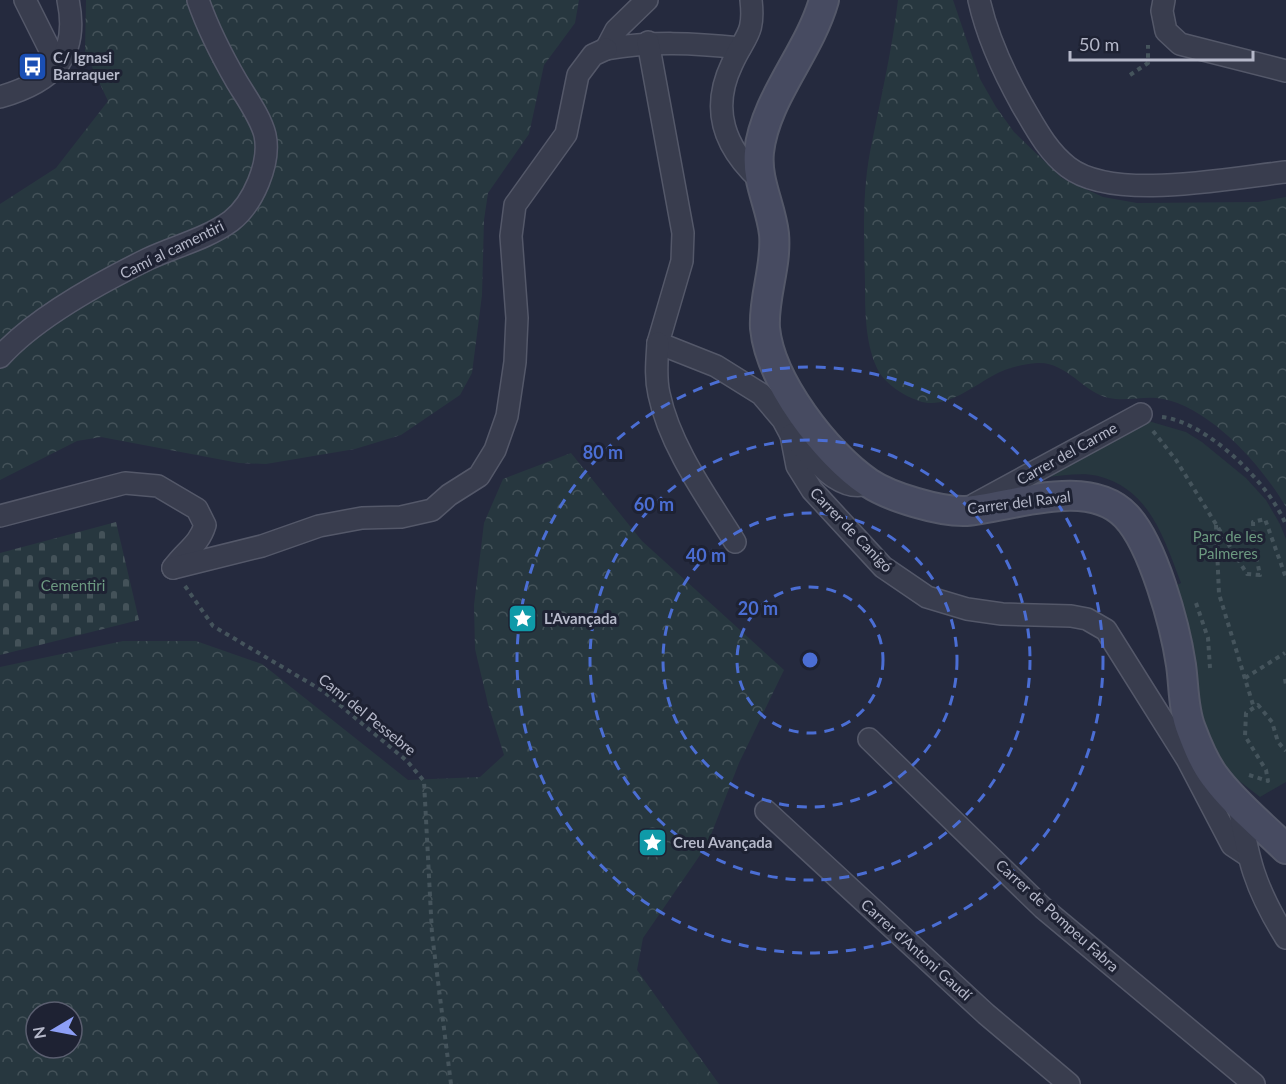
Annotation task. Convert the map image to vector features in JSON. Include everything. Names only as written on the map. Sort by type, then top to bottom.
[{"type":"street","points":[[25,0],[58,66]]},
{"type":"street","points":[[0,97],[24,90],[41,81],[58,66],[69,47],[72,21],[68,0]]},
{"type":"street","name":"Camí al camentiri","points":[[0,357],[28,331],[74,299],[147,260],[210,234],[232,220],[251,199],[264,159],[265,135],[222,55],[198,0]]},
{"type":"street","points":[[606,49],[616,30],[647,0]]},
{"type":"street","points":[[751,0],[753,22],[750,34],[740,48],[725,84],[722,112],[727,140],[742,163],[760,180]]},
{"type":"street","name":"Carrer del Raval","points":[[824,0],[814,31],[772,109],[758,154],[760,180],[774,235],[765,314],[770,351],[780,376],[812,425],[839,458],[870,483],[907,499],[963,511],[1060,496],[1087,496],[1113,506],[1126,515],[1146,547],[1167,605],[1181,666],[1184,705],[1190,727],[1215,778],[1286,849]]},
{"type":"street","points":[[979,0],[994,47],[1034,125],[1051,151],[1080,175],[1099,182],[1125,185],[1221,180],[1286,172]]},
{"type":"street","points":[[1164,0],[1162,10],[1166,31],[1180,44],[1286,71]]},
{"type":"street","points":[[648,42],[683,233],[682,261],[658,343],[656,368],[659,394],[675,438],[735,542]]},
{"type":"street","points":[[173,568],[262,546],[319,526],[362,518],[401,517],[432,510],[449,495],[478,476],[495,450],[507,416],[515,362],[517,318],[511,236],[515,205],[566,134],[578,75],[593,55],[606,49],[648,42],[677,42],[740,48]]},
{"type":"street","name":"Carrer de Canigó","points":[[658,343],[716,366],[761,394],[783,420],[791,435],[797,466],[826,507],[883,567],[927,597],[967,609],[1002,614],[1071,616],[1087,619],[1106,630],[1187,759],[1232,845],[1247,855]]},
{"type":"street","name":"Carrer del Carme","points":[[963,511],[1140,414]]},
{"type":"street","points":[[791,435],[832,476],[846,485],[855,487],[870,483]]},
{"type":"street","points":[[0,516],[125,483],[158,486],[197,509],[205,525],[201,539],[183,555],[173,568]]},
{"type":"street","name":"Carrer de Pompeu Fabra","points":[[869,739],[1043,908],[1254,1084]]},
{"type":"street","points":[[1238,800],[1247,855],[1267,908],[1286,938]]},
{"type":"street","name":"Carrer d'Antoni Gaudí","points":[[766,811],[978,1006],[1069,1084]]},
{"type":"path","points":[[1130,75],[1148,63],[1149,41],[1166,31]]},
{"type":"path","points":[[1140,414],[1176,460],[1247,574],[1260,575],[1254,546],[1253,522],[1265,519],[1286,578]]},
{"type":"path","points":[[1140,414],[1169,417],[1211,440],[1262,484],[1281,512],[1286,525]]},
{"type":"path","points":[[1216,524],[1219,594],[1254,708]]},
{"type":"path","name":"Camí del Pessebre","points":[[173,568],[213,626],[323,691],[407,761],[424,781],[432,934],[450,1084]]},
{"type":"path","points":[[1194,601],[1208,638],[1211,670]]},
{"type":"path","points":[[1245,678],[1285,653]]},
{"type":"path","points":[[1285,679],[1286,685]]},
{"type":"path","points":[[1241,772],[1268,781],[1266,770],[1245,736],[1246,713],[1258,705],[1272,722],[1278,742],[1286,751]]},
{"type":"green space","points":[[86,0],[579,0],[575,23],[544,65],[529,134],[488,193],[484,220],[482,295],[472,373],[460,395],[401,435],[355,449],[266,464],[239,463],[101,437],[77,441],[0,480],[0,204],[56,168],[108,101],[85,52]]},
{"type":"green space","points":[[898,0],[953,0],[980,79],[996,107],[1014,132],[1062,178],[1103,197],[1137,203],[1258,202],[1286,197],[1286,507],[1264,475],[1234,441],[1199,414],[1163,399],[1109,398],[1091,390],[1057,367],[1037,363],[1009,368],[958,396],[929,403],[913,399],[902,393],[882,377],[874,362],[867,328],[865,200],[867,168]]},
{"type":"green space","name":"Parc de les Palmeres","points":[[1145,420],[1186,432],[1246,478],[1266,500],[1286,539],[1286,782],[1260,797],[1225,770],[1203,735],[1194,653],[1175,586],[1181,583],[1153,518],[1131,492],[1098,476],[1086,474],[1047,477]]},
{"type":"green space","points":[[571,453],[642,541],[784,670],[739,763],[707,845],[643,938],[637,970],[719,1084],[0,1084],[0,667],[123,641],[196,641],[262,664],[408,780],[480,777],[504,755],[488,704],[475,649],[474,605],[484,523],[503,479]]},
{"type":"green space","name":"Cementiri","points":[[116,522],[139,620],[0,655],[0,553]]},
{"type":"place","name":"C/ Ignasi Barraquer","points":[[32,67]]},
{"type":"place","name":"L'Avançada","points":[[523,619]]},
{"type":"place","name":"Creu Avançada","points":[[652,843]]}]
